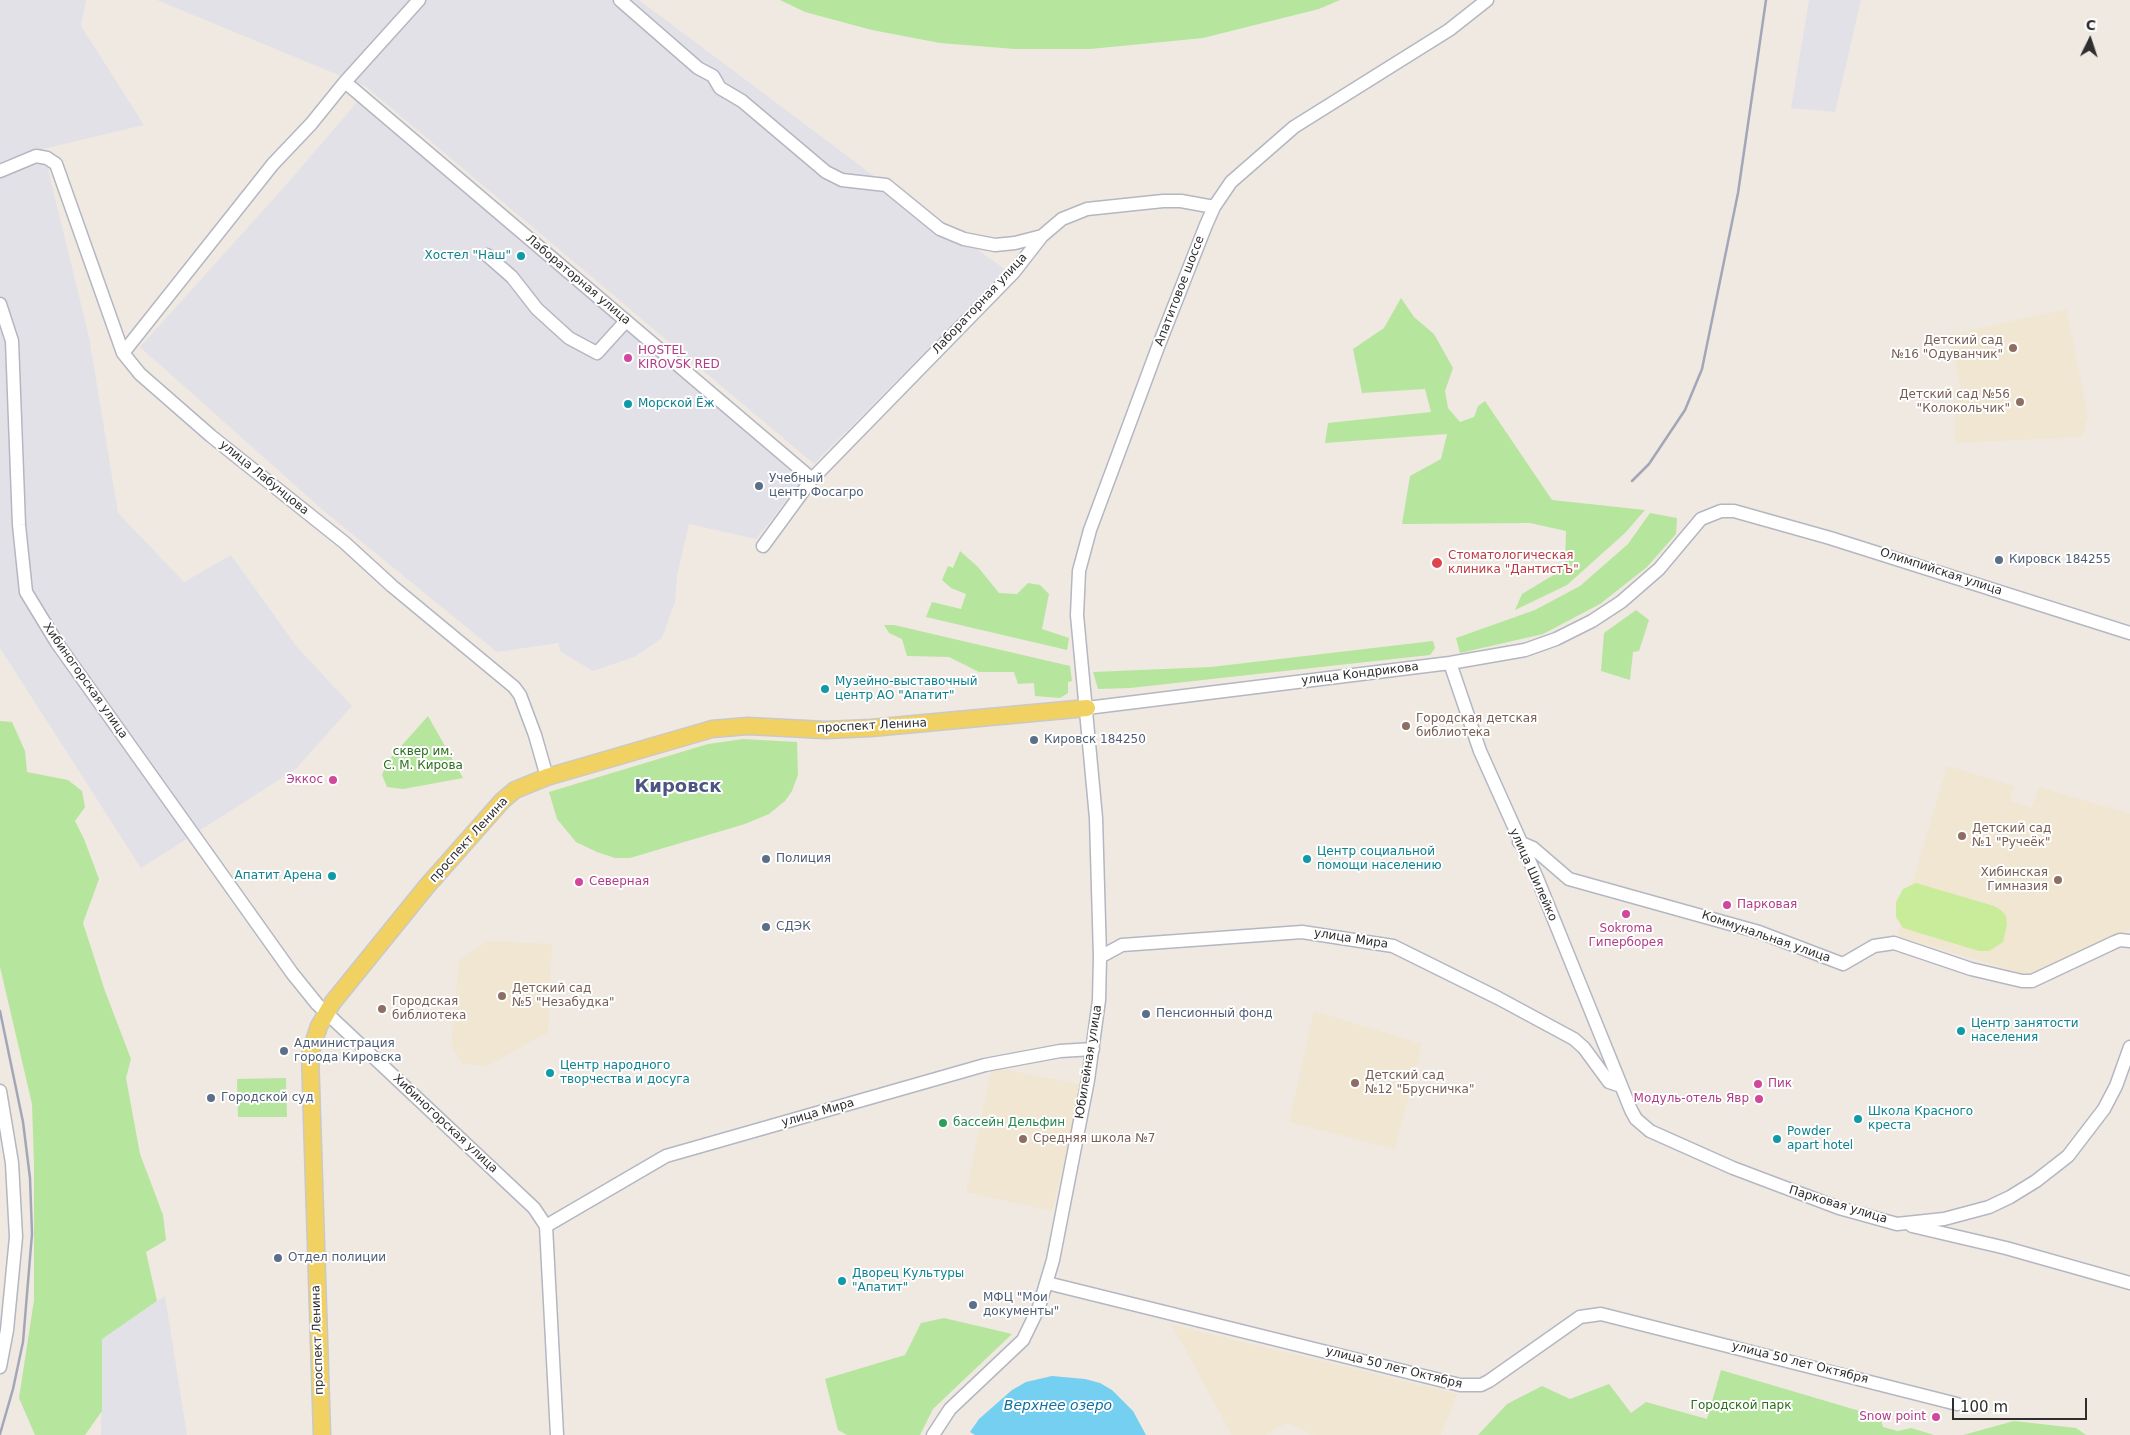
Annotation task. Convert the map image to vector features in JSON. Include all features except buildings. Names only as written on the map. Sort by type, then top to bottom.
[{"type":"main road","name":"проспект Ленина","points":[[322,1435],[310,1066],[313,1043],[325,1012],[427,886],[486,818],[516,790],[543,779],[712,729],[748,726],[826,730],[871,728],[1086,708]]},
{"type":"street","points":[[123,352],[273,164],[311,124],[345,82],[419,0]]},
{"type":"street","name":"Лабораторная улица","points":[[620,0],[698,68],[713,76],[720,88],[742,102],[826,172],[842,180],[886,185],[940,229],[964,239],[995,245],[1015,243],[1042,236]]},
{"type":"street","name":"Апатитовое шоссе","points":[[1086,708],[1077,616],[1079,571],[1090,530],[1214,207],[1231,182],[1294,127],[1449,30],[1487,0]]},
{"type":"street","name":"Лабораторная улица","points":[[345,82],[812,479]]},
{"type":"street","name":"улица Лабунцова","points":[[0,170],[36,156],[47,158],[56,164],[123,352],[140,374],[204,430],[345,543],[392,586],[514,687],[520,696],[529,719],[540,755],[543,779]]},
{"type":"street","name":"Лабораторная улица","points":[[763,546],[812,479],[1014,272],[1042,236],[1062,219],[1087,209],[1163,201],[1181,201],[1214,207]]},
{"type":"street","points":[[487,255],[512,277],[537,309],[569,338],[597,353],[626,320]]},
{"type":"street","name":"Хибиногорская улица","points":[[0,304],[12,341],[19,525],[26,592],[57,643],[292,973],[325,1012],[534,1208],[547,1232]]},
{"type":"street","name":"Олимпийская улица","points":[[1621,602],[1659,569],[1701,519],[1721,511],[1750,515],[1930,568],[2130,633]]},
{"type":"street","name":"улица Кондрикова","points":[[1086,708],[1483,659],[1532,647],[1592,621],[1621,602]]},
{"type":"street","name":"улица Шилейко","points":[[1450,663],[1480,751],[1519,842],[1537,878],[1621,1086]]},
{"type":"street","name":"Юбилейная улица","points":[[933,1435],[950,1409],[1019,1345],[1033,1322],[1047,1283],[1093,1050],[1098,1007],[1100,957],[1094,779],[1086,708]]},
{"type":"street","name":"Коммунальная улица","points":[[1519,842],[1533,848],[1569,879],[1759,932],[1843,964],[1874,946],[1894,943],[1971,969],[2022,981],[2032,981],[2115,942],[2120,940],[2130,941]]},
{"type":"street","name":"улица Мира","points":[[1100,957],[1122,945],[1302,932],[1393,946],[1498,998],[1574,1040],[1584,1048],[1609,1082],[1621,1086]]},
{"type":"street","name":"Парковая улица","points":[[1621,1086],[1636,1119],[1650,1132],[1780,1187],[1839,1208],[1897,1224],[1944,1219],[1989,1207],[2036,1181],[2068,1156],[2097,1120],[2116,1086],[2130,1047]]},
{"type":"street","name":"улица Мира","points":[[547,1232],[559,1219],[666,1156],[985,1066],[1060,1051],[1093,1050]]},
{"type":"street","points":[[0,1091],[12,1162],[16,1237],[7,1330],[0,1367]]},
{"type":"street","points":[[1897,1224],[2006,1248],[2130,1283]]},
{"type":"street","points":[[547,1232],[557,1435]]},
{"type":"street","name":"улица 50 лет Октября","points":[[1047,1283],[1460,1386],[1481,1385],[1489,1381],[1580,1318],[1601,1314],[1957,1404]]},
{"type":"shaded area","points":[[0,0],[86,0],[81,26],[144,125],[43,149],[89,337],[118,513],[184,582],[231,555],[297,647],[352,706],[296,769],[141,868],[0,648]]},
{"type":"shaded area","points":[[157,0],[639,0],[886,185],[1006,270],[814,464],[365,86]]},
{"type":"shaded area","points":[[1809,0],[1861,0],[1835,112],[1791,108]]},
{"type":"shaded area","points":[[358,101],[804,478],[756,539],[689,524],[677,575],[675,602],[662,638],[634,657],[593,671],[561,652],[558,643],[497,652],[325,512],[140,347],[286,185]]},
{"type":"shaded area","points":[[2066,309],[2088,415],[2082,437],[1955,443],[1954,390],[1961,387],[1949,335]]},
{"type":"shaded area","name":"Хибинская Гимназия","points":[[1947,766],[2014,786],[2010,801],[2032,808],[2039,787],[2130,814],[2130,929],[2027,975],[1897,936]]},
{"type":"shaded area","name":"Детский сад №5 \"Незабудка\"","points":[[487,941],[552,944],[548,1032],[487,1066],[462,1064],[451,1044],[459,960]]},
{"type":"shaded area","name":"Детский сад №12 \"Брусничка\"","points":[[1314,1011],[1422,1044],[1395,1149],[1289,1122]]},
{"type":"shaded area","name":"Средняя школа №7","points":[[992,1067],[1083,1085],[1052,1211],[966,1192]]},
{"type":"shaded area","points":[[165,1296],[187,1435],[101,1435],[102,1338]]},
{"type":"shaded area","points":[[1172,1325],[1457,1394],[1441,1435],[1314,1435],[1287,1423],[1265,1435],[1232,1435]]},
{"type":"green space","points":[[780,0],[1340,0],[1319,9],[1203,38],[1090,49],[1015,49],[940,43],[872,30],[805,12]]},
{"type":"green space","points":[[1401,298],[1414,317],[1434,334],[1453,368],[1445,391],[1448,408],[1460,422],[1474,417],[1478,406],[1485,401],[1552,500],[1645,510],[1625,533],[1567,585],[1515,610],[1522,594],[1565,568],[1566,531],[1530,523],[1402,524],[1410,476],[1441,459],[1447,434],[1325,443],[1328,423],[1431,412],[1425,389],[1362,393],[1353,349],[1384,328]]},
{"type":"green space","points":[[1650,513],[1677,518],[1676,534],[1647,567],[1600,604],[1543,634],[1460,653],[1456,638],[1535,610],[1580,586],[1628,544]]},
{"type":"green space","points":[[960,551],[978,567],[999,593],[1017,594],[1028,583],[1040,585],[1049,594],[1042,629],[1069,638],[1067,650],[926,617],[932,602],[961,609],[966,594],[951,588],[942,580],[948,566],[953,568]]},
{"type":"green space","points":[[1636,610],[1649,620],[1639,651],[1633,652],[1630,680],[1601,671],[1604,633]]},
{"type":"green space","points":[[884,625],[894,625],[1070,666],[1072,681],[1068,682],[1068,693],[1060,698],[1035,696],[1034,683],[1018,684],[1014,672],[979,672],[949,657],[907,656],[902,639],[889,633]]},
{"type":"green space","points":[[1433,641],[1435,648],[1430,655],[1130,688],[1098,689],[1093,672],[1211,667]]},
{"type":"green space","name":"сквер им. С. М. Кирова","points":[[428,716],[463,778],[403,789],[387,787],[382,775],[387,762]]},
{"type":"green space","points":[[0,721],[12,722],[25,751],[27,772],[68,780],[82,791],[85,807],[75,821],[99,879],[83,923],[105,991],[131,1059],[126,1078],[140,1154],[163,1215],[166,1240],[146,1252],[157,1301],[102,1339],[102,1411],[85,1435],[35,1435],[19,1398],[34,1300],[34,1165],[32,1104],[0,967]]},
{"type":"green space","points":[[743,739],[797,742],[798,775],[792,791],[785,801],[769,814],[745,824],[630,858],[615,858],[576,842],[557,819],[549,792],[708,744]]},
{"type":"green space","points":[[1916,883],[1994,906],[2001,910],[2006,916],[2007,925],[2003,942],[1989,951],[1979,951],[1903,928],[1896,917],[1896,902],[1903,889]]},
{"type":"green space","points":[[286,1078],[287,1117],[238,1117],[237,1079]]},
{"type":"green space","points":[[944,1318],[1012,1334],[933,1409],[920,1435],[847,1435],[838,1430],[825,1379],[905,1355],[921,1323]]},
{"type":"green space","name":"Городской парк","points":[[1721,1370],[1880,1417],[1883,1427],[1898,1431],[1911,1428],[1934,1435],[1478,1435],[1507,1404],[1542,1386],[1570,1399],[1609,1384],[1631,1413],[1646,1402],[1707,1419]]},
{"type":"green space","points":[[2014,1421],[2076,1428],[2086,1435],[1963,1435]]},
{"type":"water","name":"Верхнее озеро","points":[[1052,1376],[1085,1379],[1100,1383],[1112,1390],[1133,1411],[1146,1435],[975,1435],[970,1432],[979,1419],[1012,1390],[1026,1382]]},
{"type":"railway","points":[[1632,481],[1649,464],[1685,410],[1702,369],[1738,193],[1766,0]]},
{"type":"railway","points":[[0,1011],[23,1122],[30,1178],[32,1234],[23,1342],[13,1389],[0,1434]]},
{"type":"place","name":"Хостел \"Наш\"","points":[[521,256]]},
{"type":"place","name":"Детский сад №16 \"Одуванчик\"","points":[[2013,348]]},
{"type":"place","name":"HOSTEL KIROVSK RED","points":[[628,358]]},
{"type":"place","name":"Детский сад №56 \"Колокольчик\"","points":[[2020,402]]},
{"type":"place","name":"Морской Ёж","points":[[628,404]]},
{"type":"place","name":"Учебный центр Фосагро","points":[[759,486]]},
{"type":"place","name":"Кировск 184255","points":[[1999,560]]},
{"type":"place","name":"Стоматологическая клиника \"ДантистЪ\"","points":[[1437,563]]},
{"type":"place","name":"Музейно-выставочный центр АО \"Апатит\"","points":[[825,689]]},
{"type":"place","name":"Городская детская библиотека","points":[[1406,726]]},
{"type":"place","name":"Кировск 184250","points":[[1034,740]]},
{"type":"place","name":"Эккос","points":[[333,780]]},
{"type":"place","name":"Детский сад №1 \"Ручеёк\"","points":[[1962,836]]},
{"type":"place","name":"Полиция","points":[[766,859]]},
{"type":"place","name":"Центр социальной помощи населению","points":[[1307,859]]},
{"type":"place","name":"Апатит Арена","points":[[332,876]]},
{"type":"place","name":"Хибинская Гимназия","points":[[2058,880]]},
{"type":"place","name":"Северная","points":[[579,882]]},
{"type":"place","name":"Парковая","points":[[1727,905]]},
{"type":"place","name":"Sokroma Гиперборея","points":[[1626,914]]},
{"type":"place","name":"СДЭК","points":[[766,927]]},
{"type":"place","name":"Детский сад №5 \"Незабудка\"","points":[[502,996]]},
{"type":"place","name":"Городская библиотека","points":[[382,1009]]},
{"type":"place","name":"Пенсионный фонд","points":[[1146,1014]]},
{"type":"place","name":"Центр занятости населения","points":[[1961,1031]]},
{"type":"place","name":"Администрация города Кировска","points":[[284,1051]]},
{"type":"place","name":"Центр народного творчества и досуга","points":[[550,1073]]},
{"type":"place","name":"Детский сад №12 \"Брусничка\"","points":[[1355,1083]]},
{"type":"place","name":"Пик","points":[[1758,1084]]},
{"type":"place","name":"Городской суд","points":[[211,1098]]},
{"type":"place","name":"Модуль-отель Явр","points":[[1759,1099]]},
{"type":"place","name":"Школа Красного креста","points":[[1858,1119]]},
{"type":"place","name":"бассейн Дельфин","points":[[943,1123]]},
{"type":"place","name":"Средняя школа №7","points":[[1023,1139]]},
{"type":"place","name":"Powder apart hotel","points":[[1777,1139]]},
{"type":"place","name":"Отдел полиции","points":[[278,1258]]},
{"type":"place","name":"Дворец Культуры \"Апатит\"","points":[[842,1281]]},
{"type":"place","name":"МФЦ \"Мои документы\"","points":[[973,1305]]},
{"type":"place","name":"Snow point","points":[[1936,1417]]},
{"type":"district","name":"Кировск","points":[[678,787]]}]
